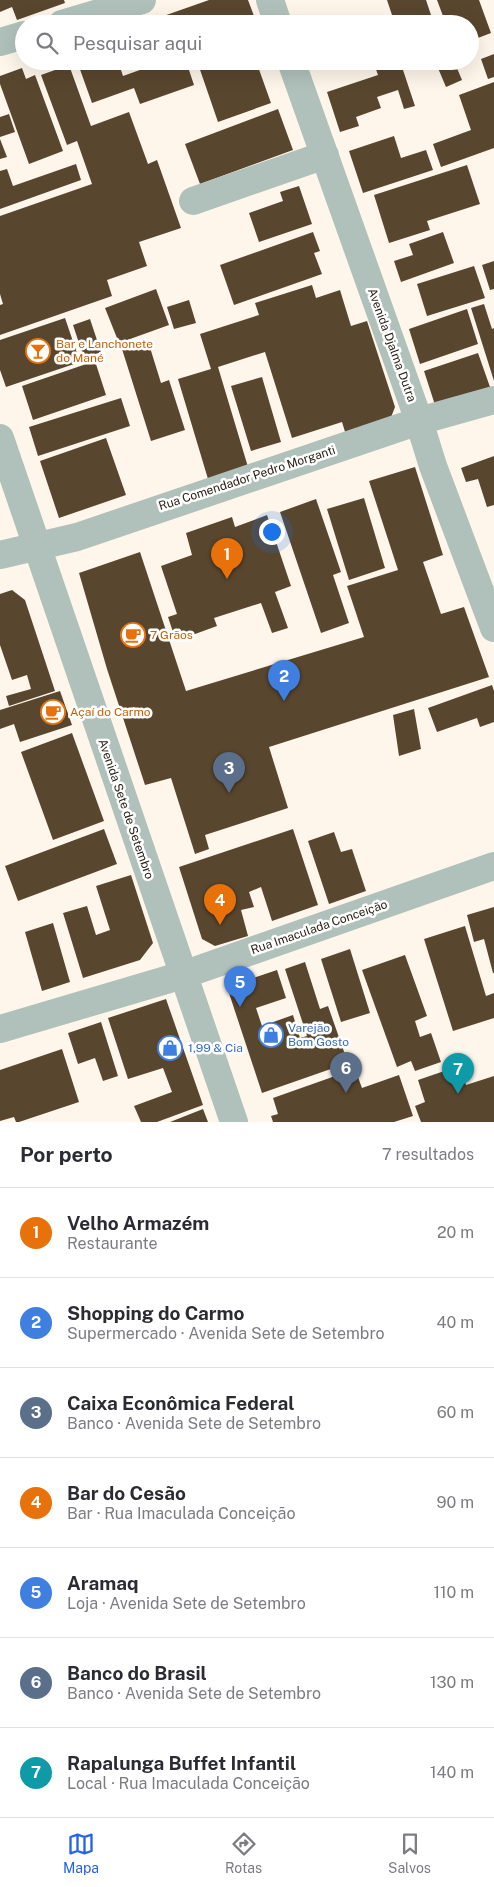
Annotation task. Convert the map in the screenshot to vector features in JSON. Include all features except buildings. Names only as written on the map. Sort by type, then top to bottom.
[{"type":"street","points":[[92,15],[142,0]]},
{"type":"street","points":[[270,0],[275,15]]},
{"type":"street","points":[[0,42],[15,38]]},
{"type":"street","name":"Avenida Djalma Dutra","points":[[295,70],[419,421],[433,466],[494,628]]},
{"type":"street","points":[[193,202],[325,155]]},
{"type":"street","name":"Rua Comendador Pedro Morganti","points":[[0,555],[77,537],[419,421],[494,400]]},
{"type":"street","name":"Avenida Sete de Setembro","points":[[0,438],[234,1122]]},
{"type":"street","name":"Rua Imaculada Conceição","points":[[0,1029],[183,975],[494,866]]},
{"type":"place","name":"Bar e Lanchonete do Mané","points":[[38,351]]},
{"type":"place","name":"Velho Armazém","points":[[227,579]]},
{"type":"place","name":"7 Grãos","points":[[133,635]]},
{"type":"place","name":"Shopping do Carmo","points":[[284,701]]},
{"type":"place","name":"Açaí do Carmo","points":[[53,712]]},
{"type":"place","name":"Caixa Econômica Federal","points":[[229,793]]},
{"type":"place","name":"Bar do Cesão","points":[[220,925]]},
{"type":"place","name":"Aramaq","points":[[240,1007]]},
{"type":"place","name":"Varejão Bom Gosto","points":[[271,1035]]},
{"type":"place","name":"1,99 & Cia","points":[[170,1048]]},
{"type":"place","name":"Banco do Brasil","points":[[346,1093]]},
{"type":"place","name":"Rapalunga Buffet Infantil","points":[[458,1094]]}]
